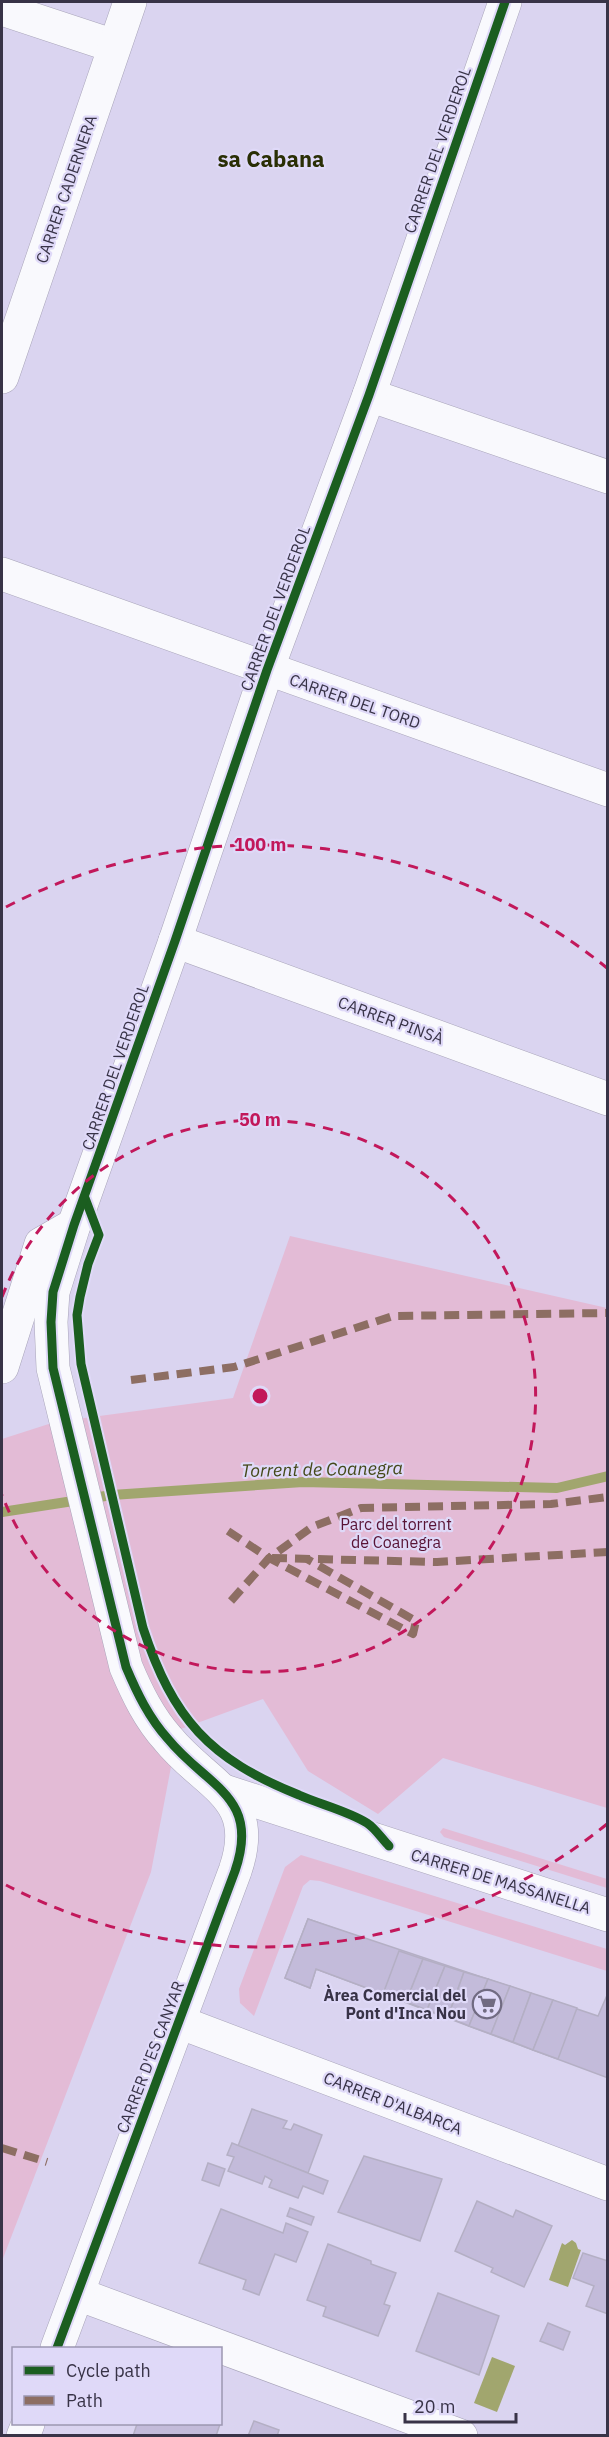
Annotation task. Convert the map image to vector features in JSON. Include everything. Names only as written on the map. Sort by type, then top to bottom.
[{"type":"street","name":"CARRER CADERNERA","points":[[2,377],[130,2]]},
{"type":"street","name":"CARRER DEL VERDEROL","points":[[218,1786],[167,1739],[135,1688],[122,1652],[53,1368],[53,1292],[74,1225],[175,941],[267,670],[369,394],[505,2]]},
{"type":"street","points":[[2,9],[114,46]]},
{"type":"street","points":[[369,394],[608,477]]},
{"type":"street","name":"CARRER DEL TORD","points":[[2,574],[608,790]]},
{"type":"street","name":"CARRER PINSÀ","points":[[175,941],[608,1098]]},
{"type":"street","points":[[2,1367],[41,1244],[74,1225]]},
{"type":"street","name":"CARRER DE MASSANELLA","points":[[218,1786],[608,1915]]},
{"type":"street","name":"CARRER D'ES CANYAR","points":[[58,2347],[239,1859],[241,1825],[236,1808],[218,1786]]},
{"type":"street","name":"CARRER D'ALBARCA","points":[[179,2022],[608,2184]]},
{"type":"street","points":[[78,2294],[221,2347]]},
{"type":"street","points":[[222,2347],[461,2436]]},
{"type":"green space","name":"Parc del torrent de Coanegra","points":[[290,1236],[607,1308],[607,1808],[443,1758],[378,1814],[308,1771],[263,1699],[178,1730],[151,1872],[2,2261],[2,1439],[55,1422],[233,1398]]},
{"type":"green space","points":[[443,1828],[607,1879],[607,1888],[444,1837],[440,1832]]},
{"type":"green space","points":[[301,1855],[607,1949],[607,1971],[320,1881],[310,1880],[303,1886],[254,2016],[240,2003],[239,1989],[285,1867]]},
{"type":"shaded area","points":[[572,2240],[581,2250],[568,2287],[549,2280],[562,2243],[565,2245]]},
{"type":"shaded area","points":[[492,2357],[515,2366],[497,2412],[474,2403]]},
{"type":"building","points":[[308,1919],[399,1951],[383,1994],[316,1969],[310,1988],[285,1978]]},
{"type":"building","name":"Àrea Comercial del Pont d'Inca Nou","points":[[308,1919],[598,2016],[608,1993],[608,2078],[316,1969],[310,1988],[285,1978]]},
{"type":"building","points":[[399,1951],[423,1959],[406,2002],[383,1994]]},
{"type":"building","points":[[423,1959],[445,1966],[427,2010],[406,2002]]},
{"type":"building","points":[[445,1966],[464,1972],[448,2017],[427,2010]]},
{"type":"building","points":[[464,1972],[488,1979],[469,2026],[448,2017]]},
{"type":"building","points":[[488,1979],[510,1986],[491,2034],[469,2026]]},
{"type":"building","points":[[510,1986],[531,1993],[513,2042],[491,2034]]},
{"type":"building","points":[[531,1993],[553,2000],[533,2050],[513,2042]]},
{"type":"building","points":[[553,2000],[577,2008],[558,2059],[533,2050]]},
{"type":"building","points":[[252,2109],[287,2121],[283,2128],[291,2130],[294,2124],[322,2135],[308,2173],[238,2146]]},
{"type":"building","points":[[232,2143],[328,2181],[323,2194],[303,2186],[298,2198],[269,2187],[272,2180],[265,2176],[262,2184],[228,2171],[234,2157],[227,2155]]},
{"type":"building","points":[[364,2156],[442,2179],[420,2241],[338,2212]]},
{"type":"building","points":[[208,2163],[225,2169],[219,2186],[202,2180]]},
{"type":"building","points":[[477,2201],[513,2217],[516,2210],[552,2226],[524,2287],[491,2272],[493,2268],[455,2251]]},
{"type":"building","points":[[290,2208],[314,2217],[311,2225],[287,2216]]},
{"type":"building","points":[[221,2209],[283,2233],[286,2223],[308,2232],[296,2262],[275,2254],[259,2295],[243,2289],[246,2280],[199,2263]]},
{"type":"building","points":[[328,2244],[396,2273],[384,2304],[390,2306],[378,2336],[323,2316],[326,2307],[307,2300]]},
{"type":"building","points":[[583,2253],[608,2261],[608,2314],[586,2306],[594,2286],[573,2278]]},
{"type":"building","points":[[438,2293],[499,2316],[479,2375],[416,2351]]},
{"type":"building","points":[[548,2323],[570,2332],[563,2350],[540,2341]]},
{"type":"building","points":[[254,2421],[279,2430],[277,2436],[248,2436]]},
{"type":"building","points":[[137,2425],[220,2425],[216,2436],[133,2436]]},
{"type":"waterway","name":"Torrent de Coanegra","points":[[2,1512],[112,1495],[303,1482],[557,1488],[608,1476]]},
{"type":"marked path","points":[[131,1380],[234,1367],[393,1316],[608,1313]]},
{"type":"marked path","points":[[231,1601],[269,1558],[312,1527],[361,1508],[551,1504],[608,1497]]},
{"type":"marked path","points":[[228,1531],[269,1558],[413,1634],[416,1621],[307,1559]]},
{"type":"marked path","points":[[272,1558],[437,1562],[608,1552]]},
{"type":"marked path","points":[[2,2148],[47,2162]]},
{"type":"cycle path","points":[[57,2347],[235,1871],[241,1846],[241,1825],[236,1809],[226,1795],[183,1755],[155,1723],[126,1667],[53,1368],[51,1322],[53,1292],[74,1225],[175,941],[267,670],[369,395],[505,2]]},
{"type":"cycle path","points":[[85,1198],[99,1235],[88,1264],[77,1315],[81,1364],[143,1628],[167,1687],[198,1732],[241,1767],[268,1781],[367,1823],[389,1846]]},
{"type":"place","name":"Àrea Comercial del Pont d'Inca Nou","points":[[487,2004]]},
{"type":"district","name":"sa Cabana","points":[[271,158]]}]
